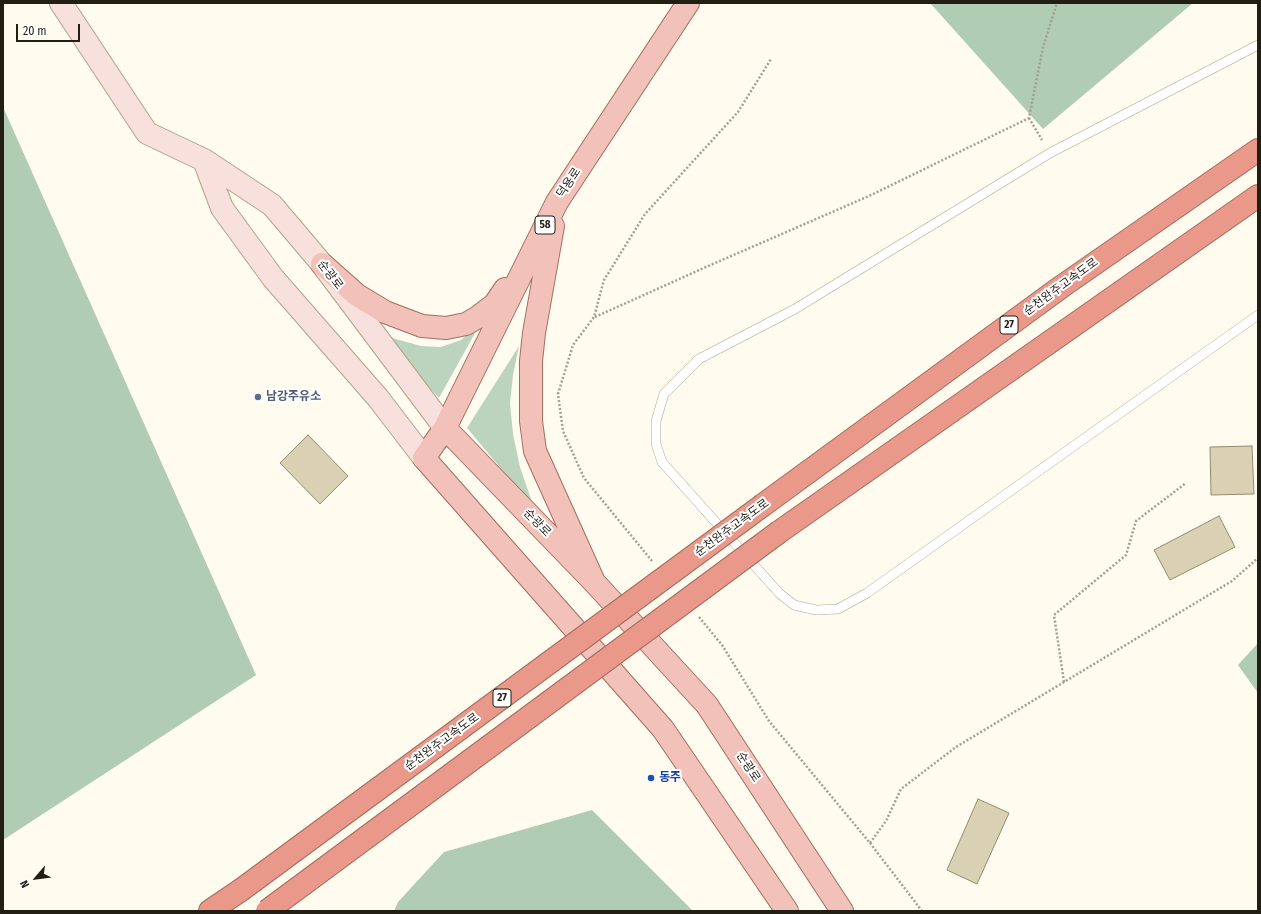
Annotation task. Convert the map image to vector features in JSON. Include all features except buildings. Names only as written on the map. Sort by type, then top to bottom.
[{"type":"highway","name":"순천완주고속도로","points":[[210,911],[241,890],[1061,287],[1258,150]]},
{"type":"highway","points":[[267,911],[779,532],[1258,196]]},
{"type":"main road","name":"순광로","points":[[61,3],[147,133],[204,160],[272,205],[322,264],[445,428],[594,582],[707,705],[842,911]]},
{"type":"main road","name":"덕용로","points":[[424,458],[445,428],[557,202],[688,3]]},
{"type":"main road","points":[[204,160],[222,208],[273,278],[378,398],[424,458],[664,729],[787,911]]},
{"type":"main road","points":[[322,264],[357,295],[385,312],[422,326],[446,328],[466,324],[495,304],[557,202]]},
{"type":"main road","points":[[557,202],[534,333],[531,362],[531,421],[535,451],[594,582]]},
{"type":"lane","points":[[1258,45],[1050,153],[795,310],[699,359],[664,394],[656,420],[656,444],[662,462],[779,593],[794,605],[816,610],[838,609],[867,593],[1258,315]]},
{"type":"path","points":[[1050,153],[1029,118],[1043,47],[1057,3]]},
{"type":"path","points":[[594,317],[869,196],[1029,118]]},
{"type":"path","points":[[1064,682],[1054,615],[1126,555],[1136,521],[1186,484]]},
{"type":"path","points":[[870,843],[886,821],[901,789],[956,746],[1232,581],[1258,558]]},
{"type":"green space","points":[[930,3],[1193,3],[1043,129]]},
{"type":"green space","points":[[3,107],[256,675],[3,840]]},
{"type":"green space","points":[[480,324],[439,398],[381,335],[421,346],[441,347],[461,340]]},
{"type":"green space","points":[[519,346],[513,375],[510,403],[513,434],[520,467],[534,508],[467,428]]},
{"type":"green space","points":[[1258,643],[1258,693],[1238,665]]},
{"type":"green space","points":[[592,810],[693,911],[394,911],[398,902],[444,852]]},
{"type":"place","name":"남강주유소","points":[[258,397]]},
{"type":"place","name":"동주","points":[[651,778]]}]
